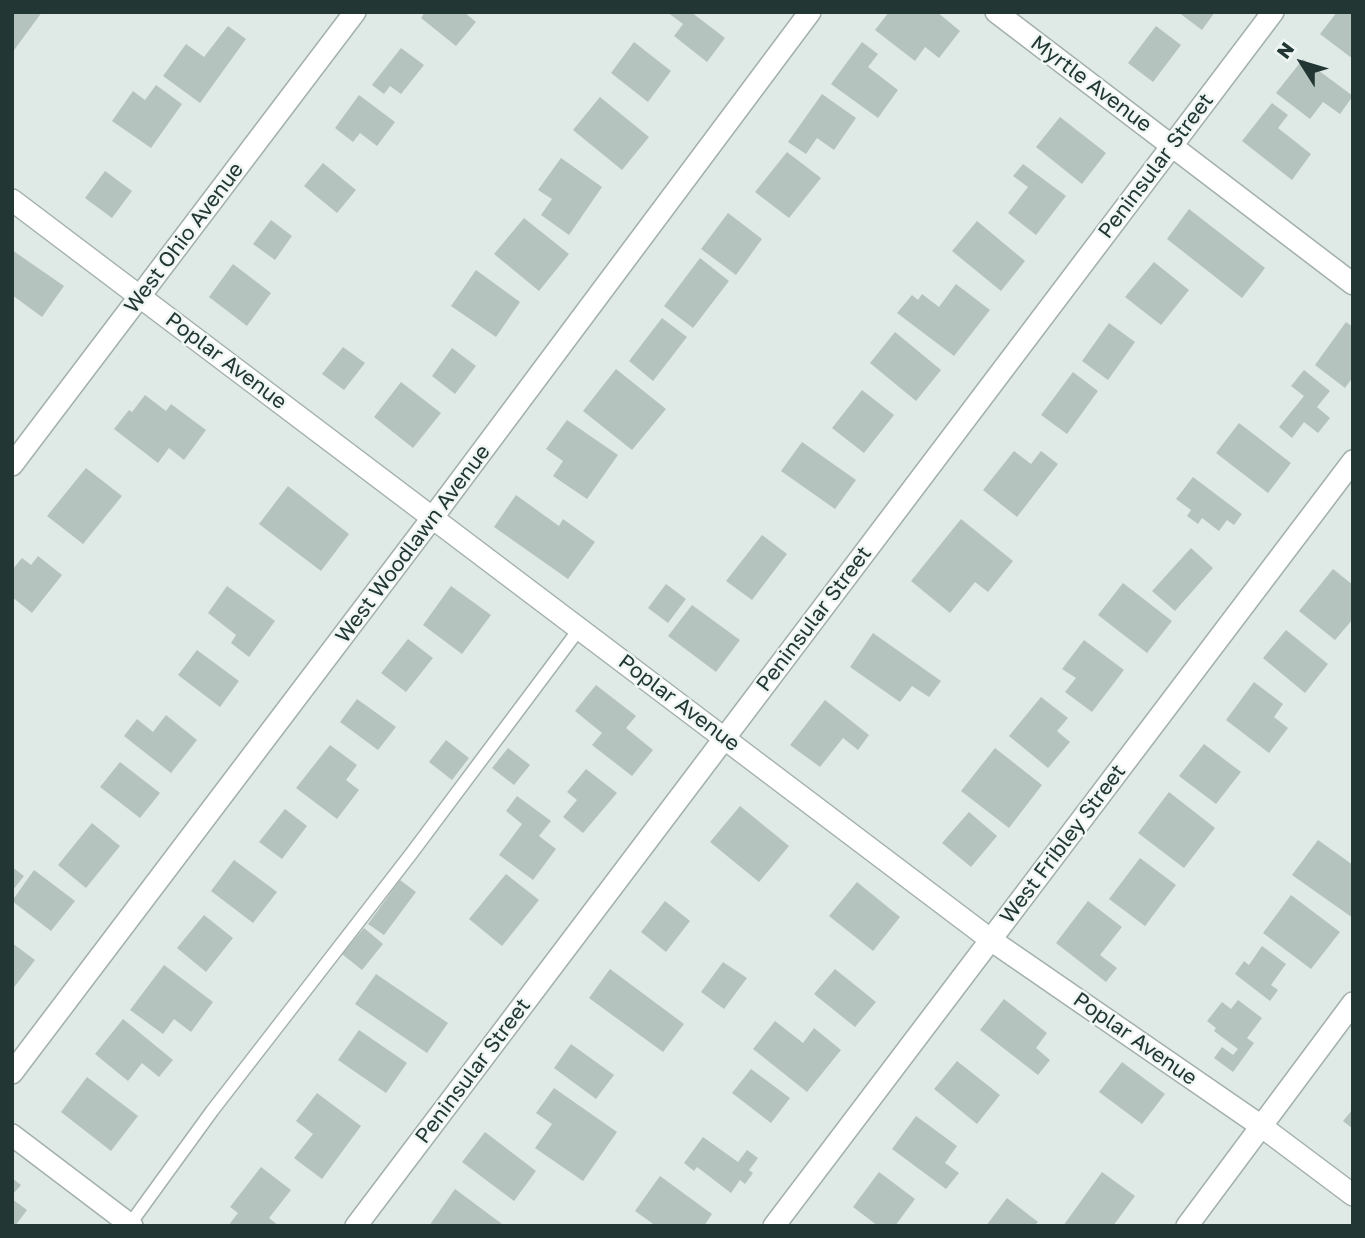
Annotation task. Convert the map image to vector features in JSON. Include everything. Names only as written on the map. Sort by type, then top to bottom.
[{"type":"street","name":"West Ohio Avenue","points":[[12,465],[355,12]]},
{"type":"street","name":"West Woodlawn Avenue","points":[[12,1073],[433,517],[810,12]]},
{"type":"street","name":"Myrtle Avenue","points":[[996,12],[1353,284]]},
{"type":"street","name":"Peninsular Street","points":[[356,1226],[1273,12]]},
{"type":"street","name":"Poplar Avenue","points":[[12,200],[991,940],[1261,1126],[1353,1195]]},
{"type":"street","name":"West Fribley Street","points":[[774,1226],[1353,461]]},
{"type":"street","points":[[1186,1226],[1353,1003]]},
{"type":"street","points":[[12,1135],[131,1225]]},
{"type":"lane","points":[[131,1225],[212,1111],[403,865],[580,628]]},
{"type":"building","points":[[12,12],[42,12],[12,53]]},
{"type":"building","points":[[425,12],[464,12],[476,22],[456,46],[421,18]]},
{"type":"building","points":[[667,12],[691,12],[725,38],[707,62],[674,36],[683,24]]},
{"type":"building","points":[[889,12],[937,12],[960,31],[939,58],[925,47],[915,61],[875,30]]},
{"type":"building","points":[[1178,12],[1215,12],[1202,30]]},
{"type":"building","points":[[1337,12],[1353,12],[1353,59],[1320,34]]},
{"type":"building","points":[[228,26],[246,39],[200,103],[163,76],[186,44],[204,57]]},
{"type":"building","points":[[1156,26],[1181,45],[1153,82],[1128,63]]},
{"type":"building","points":[[634,42],[671,71],[648,102],[611,73]]},
{"type":"building","points":[[862,42],[878,54],[868,67],[898,90],[878,118],[831,84]]},
{"type":"building","points":[[401,48],[424,65],[401,94],[390,86],[384,94],[372,85]]},
{"type":"building","points":[[1303,59],[1353,96],[1340,114],[1323,102],[1310,119],[1276,93]]},
{"type":"building","points":[[156,85],[182,104],[151,148],[112,121],[133,91],[145,100]]},
{"type":"building","points":[[822,94],[856,118],[834,150],[817,138],[806,154],[788,142]]},
{"type":"building","points":[[359,95],[395,122],[377,146],[360,133],[353,142],[335,128]]},
{"type":"building","points":[[600,97],[649,137],[622,170],[573,130]]},
{"type":"building","points":[[1272,103],[1288,115],[1278,128],[1311,154],[1292,180],[1242,141]]},
{"type":"building","points":[[1060,117],[1106,153],[1082,184],[1036,147]]},
{"type":"building","points":[[787,152],[821,178],[789,218],[755,192]]},
{"type":"building","points":[[561,158],[602,187],[569,235],[541,215],[552,199],[538,190]]},
{"type":"building","points":[[323,163],[356,190],[337,213],[304,186]]},
{"type":"building","points":[[1023,164],[1066,196],[1036,235],[1008,213],[1028,187],[1013,176]]},
{"type":"building","points":[[105,171],[132,191],[112,218],[85,198]]},
{"type":"building","points":[[1189,209],[1265,268],[1242,298],[1167,239]]},
{"type":"building","points":[[728,213],[762,239],[736,275],[701,249]]},
{"type":"building","points":[[524,218],[569,254],[539,291],[494,254]]},
{"type":"building","points":[[271,220],[292,236],[275,260],[253,244]]},
{"type":"building","points":[[977,221],[1025,261],[1001,291],[952,251]]},
{"type":"building","points":[[12,250],[64,286],[42,317],[12,295]]},
{"type":"building","points":[[700,258],[729,281],[693,328],[664,306]]},
{"type":"building","points":[[1154,262],[1189,290],[1161,325],[1125,297]]},
{"type":"building","points":[[233,264],[271,293],[247,326],[209,297]]},
{"type":"building","points":[[476,270],[520,302],[496,337],[451,306]]},
{"type":"building","points":[[956,284],[990,310],[954,356],[897,313],[912,295],[918,300],[922,294],[939,307]]},
{"type":"building","points":[[662,318],[687,337],[653,381],[629,361]]},
{"type":"building","points":[[1346,322],[1353,327],[1353,377],[1345,388],[1315,365]]},
{"type":"building","points":[[1109,323],[1135,342],[1108,380],[1082,361]]},
{"type":"building","points":[[895,332],[941,370],[916,401],[870,363]]},
{"type":"building","points":[[343,347],[365,363],[344,390],[322,374]]},
{"type":"building","points":[[452,348],[476,366],[455,394],[432,376]]},
{"type":"building","points":[[616,369],[666,409],[632,450],[583,411]]},
{"type":"building","points":[[1304,370],[1330,391],[1317,407],[1330,418],[1318,433],[1304,422],[1292,438],[1279,427],[1304,396],[1291,386]]},
{"type":"building","points":[[1073,372],[1098,391],[1067,434],[1041,415]]},
{"type":"building","points":[[401,382],[441,413],[413,448],[374,417]]},
{"type":"building","points":[[862,390],[894,415],[864,453],[832,428]]},
{"type":"building","points":[[145,395],[166,411],[171,404],[206,430],[184,460],[169,448],[158,463],[114,429]]},
{"type":"building","points":[[567,420],[618,455],[587,499],[553,476],[563,461],[546,449]]},
{"type":"building","points":[[1239,423],[1291,463],[1268,493],[1216,453]]},
{"type":"building","points":[[802,442],[856,480],[835,509],[781,471]]},
{"type":"building","points":[[1014,451],[1031,464],[1041,451],[1058,464],[1017,517],[983,490]]},
{"type":"building","points":[[86,468],[122,496],[83,544],[47,516]]},
{"type":"building","points":[[1193,477],[1242,514],[1234,525],[1227,520],[1219,531],[1202,518],[1198,524],[1187,516],[1191,510],[1176,499]]},
{"type":"building","points":[[288,486],[349,534],[321,571],[259,524]]},
{"type":"building","points":[[516,495],[559,526],[563,519],[595,542],[568,579],[494,527]]},
{"type":"building","points":[[961,519],[1013,561],[988,592],[975,582],[950,613],[911,581]]},
{"type":"building","points":[[762,535],[787,554],[752,600],[726,581]]},
{"type":"building","points":[[1191,548],[1213,568],[1175,611],[1152,591]]},
{"type":"building","points":[[38,556],[62,575],[32,613],[12,597],[12,570],[22,558],[31,565]]},
{"type":"building","points":[[1333,569],[1353,585],[1353,619],[1335,640],[1299,611]]},
{"type":"building","points":[[1123,583],[1172,621],[1147,653],[1098,615]]},
{"type":"building","points":[[666,584],[686,599],[668,623],[648,608]]},
{"type":"building","points":[[227,586],[275,621],[249,657],[231,643],[236,635],[208,613]]},
{"type":"building","points":[[451,586],[491,615],[462,654],[423,625]]},
{"type":"building","points":[[692,605],[740,640],[716,672],[668,636]]},
{"type":"building","points":[[1286,630],[1328,664],[1305,693],[1263,658]]},
{"type":"building","points":[[873,633],[941,681],[929,697],[912,686],[900,702],[850,667]]},
{"type":"building","points":[[408,639],[433,658],[406,692],[381,673]]},
{"type":"building","points":[[1084,640],[1124,670],[1092,712],[1065,692],[1076,678],[1062,669]]},
{"type":"building","points":[[197,650],[239,681],[220,707],[178,675]]},
{"type":"building","points":[[1254,682],[1283,704],[1274,717],[1288,728],[1269,753],[1226,720]]},
{"type":"building","points":[[596,685],[636,716],[626,728],[653,750],[632,776],[592,745],[602,733],[575,711]]},
{"type":"building","points":[[1041,697],[1068,718],[1057,731],[1070,742],[1048,768],[1009,736]]},
{"type":"building","points":[[357,699],[396,727],[378,750],[340,722]]},
{"type":"building","points":[[825,700],[869,735],[858,750],[843,738],[820,767],[790,745]]},
{"type":"building","points":[[166,715],[197,740],[171,773],[124,736],[137,719],[153,732]]},
{"type":"building","points":[[446,740],[469,758],[452,780],[429,762]]},
{"type":"building","points":[[1204,744],[1241,772],[1216,804],[1179,776]]},
{"type":"building","points":[[330,745],[357,765],[346,780],[359,790],[337,819],[296,788]]},
{"type":"building","points":[[508,748],[530,765],[514,785],[492,768]]},
{"type":"building","points":[[995,748],[1042,785],[1009,828],[961,791]]},
{"type":"building","points":[[120,762],[160,793],[140,818],[100,787]]},
{"type":"building","points":[[586,769],[617,793],[583,833],[563,817],[577,800],[567,792]]},
{"type":"building","points":[[1169,792],[1215,828],[1184,868],[1138,833]]},
{"type":"building","points":[[517,796],[551,821],[539,836],[556,849],[533,880],[499,855],[522,824],[506,811]]},
{"type":"building","points":[[740,806],[789,846],[759,882],[710,842]]},
{"type":"building","points":[[285,809],[307,826],[282,859],[259,842]]},
{"type":"building","points":[[969,812],[997,836],[971,867],[942,843]]},
{"type":"building","points":[[92,823],[120,846],[86,888],[58,865]]},
{"type":"building","points":[[1318,840],[1353,865],[1353,918],[1292,875]]},
{"type":"building","points":[[1140,858],[1176,885],[1145,926],[1109,899]]},
{"type":"building","points":[[234,860],[277,892],[253,923],[211,891]]},
{"type":"building","points":[[12,867],[24,876],[12,891]]},
{"type":"building","points":[[34,870],[75,901],[51,931],[12,901]]},
{"type":"building","points":[[506,874],[539,900],[502,946],[469,919]]},
{"type":"building","points":[[400,880],[416,892],[384,935],[368,924]]},
{"type":"building","points":[[857,882],[900,917],[873,951],[829,916]]},
{"type":"building","points":[[1291,895],[1340,932],[1311,969],[1263,933]]},
{"type":"building","points":[[665,901],[690,921],[666,952],[641,932]]},
{"type":"building","points":[[1088,901],[1122,927],[1100,955],[1117,968],[1106,982],[1056,943]]},
{"type":"building","points":[[204,915],[233,938],[206,972],[177,948]]},
{"type":"building","points":[[364,928],[383,944],[362,970],[342,954]]},
{"type":"building","points":[[12,943],[35,960],[12,990]]},
{"type":"building","points":[[1262,946],[1286,964],[1271,985],[1278,990],[1270,1001],[1235,974],[1244,961],[1249,965]]},
{"type":"building","points":[[723,962],[747,978],[724,1009],[701,992]]},
{"type":"building","points":[[164,965],[213,1002],[191,1032],[174,1019],[163,1034],[130,1010]]},
{"type":"building","points":[[610,969],[684,1024],[663,1052],[589,998]]},
{"type":"building","points":[[835,969],[876,1002],[855,1027],[814,994]]},
{"type":"building","points":[[376,974],[448,1023],[427,1053],[355,1004]]},
{"type":"building","points":[[1004,999],[1047,1033],[1036,1048],[1050,1060],[1038,1075],[980,1030]]},
{"type":"building","points":[[1238,1000],[1262,1018],[1247,1038],[1254,1043],[1233,1072],[1214,1058],[1222,1047],[1233,1055],[1238,1049],[1214,1031],[1216,1028],[1207,1021],[1222,1002],[1231,1009]]},
{"type":"building","points":[[123,1019],[173,1060],[159,1077],[142,1063],[128,1081],[95,1054]]},
{"type":"building","points":[[775,1021],[803,1043],[814,1028],[841,1050],[807,1092],[753,1049]]},
{"type":"building","points":[[359,1030],[407,1063],[386,1093],[338,1060]]},
{"type":"building","points":[[571,1044],[614,1075],[596,1099],[554,1068]]},
{"type":"building","points":[[957,1061],[1000,1095],[977,1124],[934,1089]]},
{"type":"building","points":[[1122,1062],[1165,1094],[1142,1124],[1099,1092]]},
{"type":"building","points":[[751,1069],[790,1098],[771,1123],[732,1093]]},
{"type":"building","points":[[87,1077],[138,1116],[111,1151],[61,1112]]},
{"type":"building","points":[[554,1088],[617,1132],[583,1181],[535,1148],[552,1124],[536,1113]]},
{"type":"building","points":[[317,1093],[361,1126],[322,1179],[294,1158],[313,1134],[296,1121]]},
{"type":"building","points":[[1353,1109],[1353,1129],[1343,1121]]},
{"type":"building","points":[[916,1116],[957,1146],[945,1163],[959,1173],[946,1189],[892,1149]]},
{"type":"building","points":[[485,1132],[536,1171],[514,1201],[462,1162]]},
{"type":"building","points":[[703,1137],[738,1162],[747,1150],[758,1158],[749,1170],[753,1173],[745,1184],[740,1180],[731,1193],[697,1167],[694,1171],[684,1163]]},
{"type":"building","points":[[261,1167],[291,1190],[269,1218],[279,1226],[228,1226],[238,1213],[230,1207]]},
{"type":"building","points":[[879,1172],[915,1199],[895,1226],[878,1226],[853,1207]]},
{"type":"building","points":[[1102,1172],[1135,1196],[1113,1226],[1063,1226]]},
{"type":"building","points":[[660,1176],[712,1214],[704,1226],[656,1226],[635,1211]]},
{"type":"building","points":[[12,1178],[21,1185],[12,1195]]},
{"type":"building","points":[[455,1189],[502,1224],[501,1226],[429,1226]]},
{"type":"building","points":[[1007,1198],[1038,1222],[1034,1226],[986,1226]]},
{"type":"building","points":[[12,1199],[27,1210],[15,1226],[12,1226]]}]
